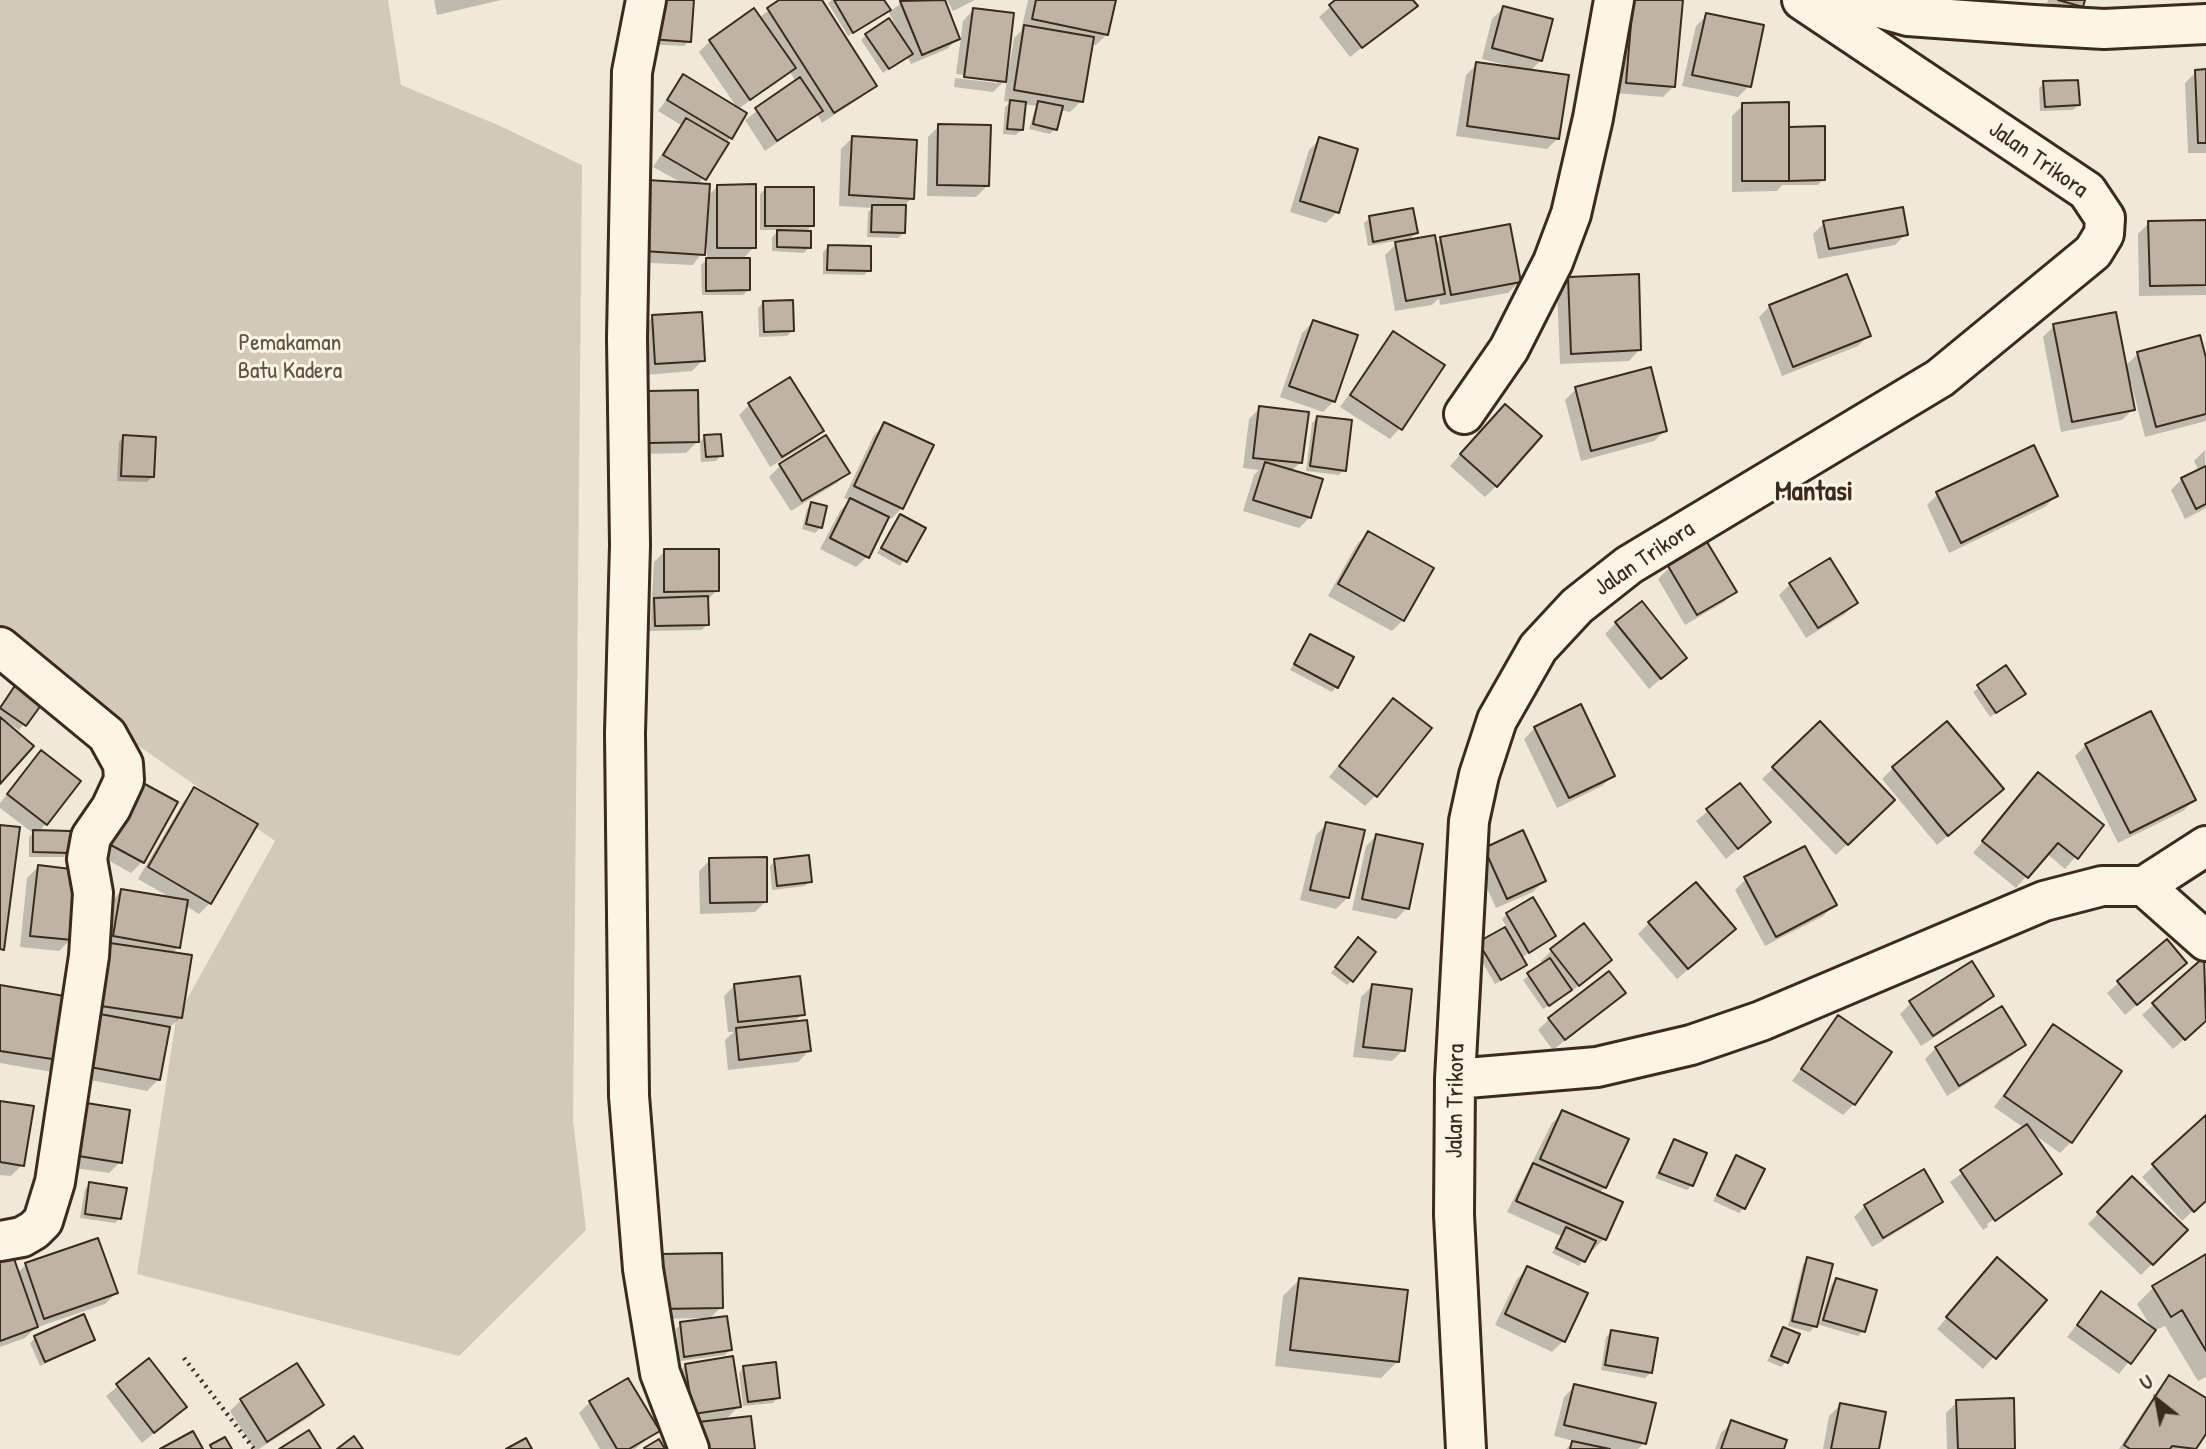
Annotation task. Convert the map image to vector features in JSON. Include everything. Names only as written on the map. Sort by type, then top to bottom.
[{"type":"street","points":[[646,0],[632,72],[627,338],[629,545],[625,733],[629,1096],[643,1269],[660,1373],[689,1449]]},
{"type":"street","points":[[1464,414],[1509,349],[1553,262],[1572,214],[1593,118],[1614,0]]},
{"type":"street","name":"Jalan Trikora","points":[[1466,1449],[1454,1215],[1455,1079],[1469,821],[1479,775],[1497,720],[1538,648],[1577,606],[1629,565],[1940,378],[2094,252],[2104,234],[2105,218],[2087,191],[1802,0]]},
{"type":"street","points":[[1851,0],[1908,16],[2036,12],[2104,29],[2206,24]]},
{"type":"street","points":[[0,647],[107,735],[123,764],[124,780],[111,808],[91,837],[87,859],[93,894],[89,956],[55,1182],[43,1221],[22,1237],[0,1241]]},
{"type":"street","points":[[1455,1079],[1597,1067],[1690,1045],[1761,1021],[2044,901],[2102,886],[2144,886],[2206,846]]},
{"type":"street","points":[[2144,886],[2206,941]]},
{"type":"path","points":[[184,1358],[254,1449]]},
{"type":"green space","name":"Pemakaman Batu Kadera","points":[[0,0],[388,0],[401,85],[498,125],[582,165],[573,1120],[586,1230],[459,1356],[137,1274],[176,1019],[275,841],[0,649]]},
{"type":"building","points":[[653,0],[694,0],[691,42],[650,39]]},
{"type":"building","points":[[779,0],[822,0],[877,86],[834,113],[767,8]]},
{"type":"building","points":[[834,0],[884,0],[891,10],[853,33]]},
{"type":"building","points":[[945,0],[960,39],[922,55],[900,1]]},
{"type":"building","points":[[1036,0],[1116,0],[1108,35],[1032,19]]},
{"type":"building","points":[[1335,0],[1413,0],[1418,6],[1362,48],[1329,5]]},
{"type":"building","points":[[1633,0],[1683,0],[1675,87],[1626,83]]},
{"type":"building","points":[[2058,0],[2085,0],[2083,7]]},
{"type":"building","points":[[1503,6],[1553,19],[1542,61],[1492,48]]},
{"type":"building","points":[[754,8],[796,68],[750,100],[709,40]]},
{"type":"building","points":[[973,8],[1014,13],[1006,82],[964,77]]},
{"type":"building","points":[[1706,13],[1764,25],[1751,87],[1692,75]]},
{"type":"building","points":[[889,18],[913,54],[889,69],[865,34]]},
{"type":"building","points":[[1024,25],[1094,37],[1083,102],[1014,90]]},
{"type":"building","points":[[1476,62],[1569,75],[1559,139],[1467,126]]},
{"type":"building","points":[[2206,69],[2206,143],[2198,143],[2195,70]]},
{"type":"building","points":[[683,74],[747,113],[732,139],[667,100]]},
{"type":"building","points":[[800,77],[823,111],[777,141],[755,108]]},
{"type":"building","points":[[2078,80],[2080,105],[2045,107],[2043,81]]},
{"type":"building","points":[[1010,100],[1026,102],[1023,130],[1007,129]]},
{"type":"building","points":[[1038,101],[1063,106],[1057,130],[1033,124]]},
{"type":"building","points":[[1789,102],[1789,181],[1742,181],[1742,103]]},
{"type":"building","points":[[686,118],[729,143],[706,180],[663,155]]},
{"type":"building","points":[[938,124],[991,125],[989,186],[937,185]]},
{"type":"building","points":[[1825,126],[1825,180],[1789,181],[1789,127]]},
{"type":"building","points":[[852,136],[917,140],[914,199],[849,195]]},
{"type":"building","points":[[1319,137],[1358,149],[1339,213],[1300,201]]},
{"type":"building","points":[[648,180],[710,184],[705,255],[643,251]]},
{"type":"building","points":[[756,184],[756,248],[717,248],[717,185]]},
{"type":"building","points":[[765,187],[814,187],[814,226],[765,226]]},
{"type":"building","points":[[872,205],[906,205],[905,233],[871,232]]},
{"type":"building","points":[[1903,207],[1908,235],[1829,249],[1823,221]]},
{"type":"building","points":[[1413,208],[1418,233],[1373,242],[1369,216]]},
{"type":"building","points":[[2206,220],[2206,285],[2150,286],[2148,221]]},
{"type":"building","points":[[1510,224],[1521,282],[1451,295],[1440,237]]},
{"type":"building","points":[[777,230],[811,231],[811,248],[777,247]]},
{"type":"building","points":[[1435,235],[1445,294],[1406,301],[1395,242]]},
{"type":"building","points":[[828,245],[871,246],[871,271],[827,270]]},
{"type":"building","points":[[706,258],[750,258],[750,290],[706,291]]},
{"type":"building","points":[[1639,274],[1641,350],[1571,354],[1568,277]]},
{"type":"building","points":[[1847,274],[1871,336],[1793,367],[1769,305]]},
{"type":"building","points":[[793,300],[794,331],[764,332],[763,301]]},
{"type":"building","points":[[702,312],[705,361],[655,364],[652,315]]},
{"type":"building","points":[[2116,312],[2135,410],[2072,422],[2053,324]]},
{"type":"building","points":[[1313,320],[1358,335],[1335,402],[1289,386]]},
{"type":"building","points":[[1393,331],[1445,365],[1402,430],[1350,395]]},
{"type":"building","points":[[2200,335],[2206,358],[2206,414],[2156,427],[2137,352]]},
{"type":"building","points":[[1651,367],[1667,431],[1591,451],[1575,387]]},
{"type":"building","points":[[790,377],[824,431],[782,457],[748,403]]},
{"type":"building","points":[[698,390],[699,442],[649,443],[648,391]]},
{"type":"building","points":[[1505,404],[1542,436],[1497,487],[1460,454]]},
{"type":"building","points":[[1259,406],[1309,412],[1302,463],[1253,458]]},
{"type":"building","points":[[1317,416],[1352,420],[1346,471],[1310,466]]},
{"type":"building","points":[[884,422],[934,445],[903,509],[854,486]]},
{"type":"building","points":[[721,434],[723,456],[706,457],[704,435]]},
{"type":"building","points":[[123,435],[156,437],[154,477],[121,476]]},
{"type":"building","points":[[826,435],[850,473],[802,501],[779,464]]},
{"type":"building","points":[[2034,445],[2058,496],[1961,543],[1936,492]]},
{"type":"building","points":[[1265,462],[1323,479],[1311,518],[1253,500]]},
{"type":"building","points":[[2206,466],[2206,504],[2196,509],[2181,478]]},
{"type":"building","points":[[850,498],[889,517],[869,558],[830,538]]},
{"type":"building","points":[[811,502],[827,506],[822,528],[806,524]]},
{"type":"building","points":[[900,514],[926,528],[907,562],[881,548]]},
{"type":"building","points":[[1368,531],[1434,568],[1404,621],[1338,584]]},
{"type":"building","points":[[1707,542],[1737,592],[1697,615],[1668,566]]},
{"type":"building","points":[[664,549],[719,549],[719,591],[664,592]]},
{"type":"building","points":[[1830,558],[1858,603],[1818,628],[1789,583]]},
{"type":"building","points":[[708,596],[709,625],[655,626],[654,598]]},
{"type":"building","points":[[1642,601],[1687,658],[1661,679],[1615,622]]},
{"type":"building","points":[[1310,634],[1354,657],[1338,688],[1294,664]]},
{"type":"building","points":[[2006,665],[2026,694],[1996,713],[1977,685]]},
{"type":"building","points":[[18,681],[44,701],[26,726],[0,708]]},
{"type":"building","points":[[1393,698],[1432,728],[1377,797],[1339,766]]},
{"type":"building","points":[[1581,704],[1615,776],[1569,798],[1534,727]]},
{"type":"building","points":[[2151,711],[2196,800],[2130,833],[2085,744]]},
{"type":"building","points":[[0,717],[34,746],[0,784]]},
{"type":"building","points":[[1820,721],[1895,800],[1848,845],[1772,767]]},
{"type":"building","points":[[1947,721],[2004,789],[1948,836],[1892,767]]},
{"type":"building","points":[[41,750],[81,781],[47,825],[7,794]]},
{"type":"building","points":[[2038,772],[2104,825],[2078,859],[2058,843],[2028,878],[1982,841]]},
{"type":"building","points":[[143,783],[178,802],[144,863],[109,844]]},
{"type":"building","points":[[1740,783],[1771,822],[1738,849],[1706,809]]},
{"type":"building","points":[[194,787],[258,824],[211,904],[148,867]]},
{"type":"building","points":[[1326,822],[1365,830],[1349,898],[1310,890]]},
{"type":"building","points":[[0,825],[20,827],[4,950],[0,949]]},
{"type":"building","points":[[33,830],[71,831],[70,853],[33,852]]},
{"type":"building","points":[[1523,830],[1546,881],[1507,899],[1484,848]]},
{"type":"building","points":[[1376,834],[1423,844],[1409,909],[1362,899]]},
{"type":"building","points":[[1805,846],[1837,905],[1776,937],[1744,877]]},
{"type":"building","points":[[809,855],[812,882],[777,886],[774,859]]},
{"type":"building","points":[[767,857],[767,902],[710,903],[709,858]]},
{"type":"building","points":[[38,865],[79,870],[72,940],[30,936]]},
{"type":"building","points":[[1696,882],[1736,929],[1688,969],[1648,922]]},
{"type":"building","points":[[121,889],[188,900],[180,948],[113,936]]},
{"type":"building","points":[[1533,897],[1556,936],[1529,953],[1506,913]]},
{"type":"building","points":[[1584,923],[1612,960],[1579,986],[1550,949]]},
{"type":"building","points":[[1505,927],[1527,965],[1501,980],[1478,942]]},
{"type":"building","points":[[1358,937],[1376,952],[1353,982],[1335,967]]},
{"type":"building","points":[[2167,939],[2187,963],[2137,1005],[2117,981]]},
{"type":"building","points":[[110,943],[192,955],[182,1018],[101,1006]]},
{"type":"building","points":[[2204,957],[2206,1021],[2185,1040],[2152,1003]]},
{"type":"building","points":[[1550,958],[1572,990],[1549,1006],[1527,973]]},
{"type":"building","points":[[1972,961],[1994,996],[1933,1036],[1909,1001]]},
{"type":"building","points":[[1609,971],[1626,993],[1565,1040],[1548,1018]]},
{"type":"building","points":[[800,976],[805,1015],[738,1022],[734,984]]},
{"type":"building","points":[[1372,984],[1412,989],[1405,1051],[1363,1047]]},
{"type":"building","points":[[0,985],[76,998],[65,1061],[0,1051]]},
{"type":"building","points":[[2002,1006],[2026,1045],[1959,1086],[1935,1047]]},
{"type":"building","points":[[100,1014],[170,1027],[160,1080],[90,1067]]},
{"type":"building","points":[[1838,1015],[1892,1052],[1855,1105],[1801,1069]]},
{"type":"building","points":[[807,1020],[811,1051],[739,1060],[736,1028]]},
{"type":"building","points":[[2053,1024],[2122,1071],[2072,1143],[2004,1096]]},
{"type":"building","points":[[0,1101],[34,1106],[24,1166],[0,1162]]},
{"type":"building","points":[[74,1101],[130,1110],[122,1163],[66,1154]]},
{"type":"building","points":[[1562,1110],[1629,1139],[1606,1188],[1540,1159]]},
{"type":"building","points":[[2206,1115],[2206,1201],[2194,1212],[2152,1164]]},
{"type":"building","points":[[2027,1124],[2062,1174],[1995,1221],[1960,1170]]},
{"type":"building","points":[[1674,1139],[1707,1153],[1693,1186],[1659,1173]]},
{"type":"building","points":[[1736,1155],[1765,1169],[1745,1209],[1717,1195]]},
{"type":"building","points":[[1533,1163],[1623,1202],[1606,1240],[1516,1201]]},
{"type":"building","points":[[1924,1169],[1943,1202],[1883,1238],[1864,1205]]},
{"type":"building","points":[[2132,1176],[2188,1230],[2153,1265],[2097,1212]]},
{"type":"building","points":[[89,1182],[127,1188],[121,1219],[85,1214]]},
{"type":"building","points":[[1566,1227],[1596,1241],[1585,1262],[1556,1248]]},
{"type":"building","points":[[98,1238],[118,1293],[44,1319],[25,1263]]},
{"type":"building","points":[[12,1253],[38,1327],[0,1341],[0,1257]]},
{"type":"building","points":[[722,1253],[723,1308],[659,1309],[659,1254]]},
{"type":"building","points":[[2206,1254],[2206,1351],[2182,1310],[2171,1317],[2152,1286]]},
{"type":"building","points":[[1807,1257],[1833,1264],[1817,1327],[1792,1321]]},
{"type":"building","points":[[1997,1257],[2047,1300],[1996,1359],[1946,1317]]},
{"type":"building","points":[[1527,1266],[1588,1293],[1565,1342],[1505,1314]]},
{"type":"building","points":[[1299,1278],[1408,1290],[1399,1362],[1290,1350]]},
{"type":"building","points":[[1836,1278],[1877,1290],[1865,1332],[1823,1320]]},
{"type":"building","points":[[2101,1291],[2156,1330],[2131,1364],[2077,1325]]},
{"type":"building","points":[[84,1314],[95,1340],[45,1362],[34,1336]]},
{"type":"building","points":[[727,1316],[732,1350],[684,1357],[680,1322]]},
{"type":"building","points":[[1783,1327],[1800,1334],[1788,1363],[1771,1356]]},
{"type":"building","points":[[1611,1330],[1658,1338],[1652,1373],[1605,1365]]},
{"type":"building","points":[[733,1356],[741,1407],[693,1414],[685,1364]]},
{"type":"building","points":[[149,1358],[187,1407],[154,1433],[116,1384]]},
{"type":"building","points":[[776,1362],[780,1398],[748,1402],[743,1366]]},
{"type":"building","points":[[297,1363],[324,1405],[267,1442],[240,1399]]},
{"type":"building","points":[[2169,1375],[2206,1398],[2206,1434],[2196,1449],[2172,1446],[2170,1449],[2130,1449],[2124,1445]]},
{"type":"building","points":[[628,1378],[660,1431],[629,1449],[617,1449],[589,1401]]},
{"type":"building","points":[[1574,1384],[1656,1403],[1646,1444],[1564,1425]]},
{"type":"building","points":[[2014,1398],[2015,1449],[1958,1449],[1956,1400]]},
{"type":"building","points":[[1840,1403],[1886,1412],[1879,1449],[1831,1449]]},
{"type":"building","points":[[751,1416],[755,1449],[701,1449],[698,1422]]},
{"type":"building","points":[[1731,1420],[1787,1440],[1784,1449],[1721,1449]]},
{"type":"building","points":[[309,1430],[321,1449],[279,1449]]},
{"type":"building","points":[[193,1431],[203,1449],[160,1449]]},
{"type":"building","points":[[354,1436],[363,1449],[337,1449]]},
{"type":"building","points":[[225,1437],[232,1449],[212,1449],[210,1445]]},
{"type":"building","points":[[526,1438],[532,1449],[506,1449]]},
{"type":"building","points":[[659,1439],[665,1449],[644,1448]]},
{"type":"building","points":[[1572,1441],[1610,1449],[1570,1449]]},
{"type":"district","name":"Mantasi","points":[[1814,493]]}]
